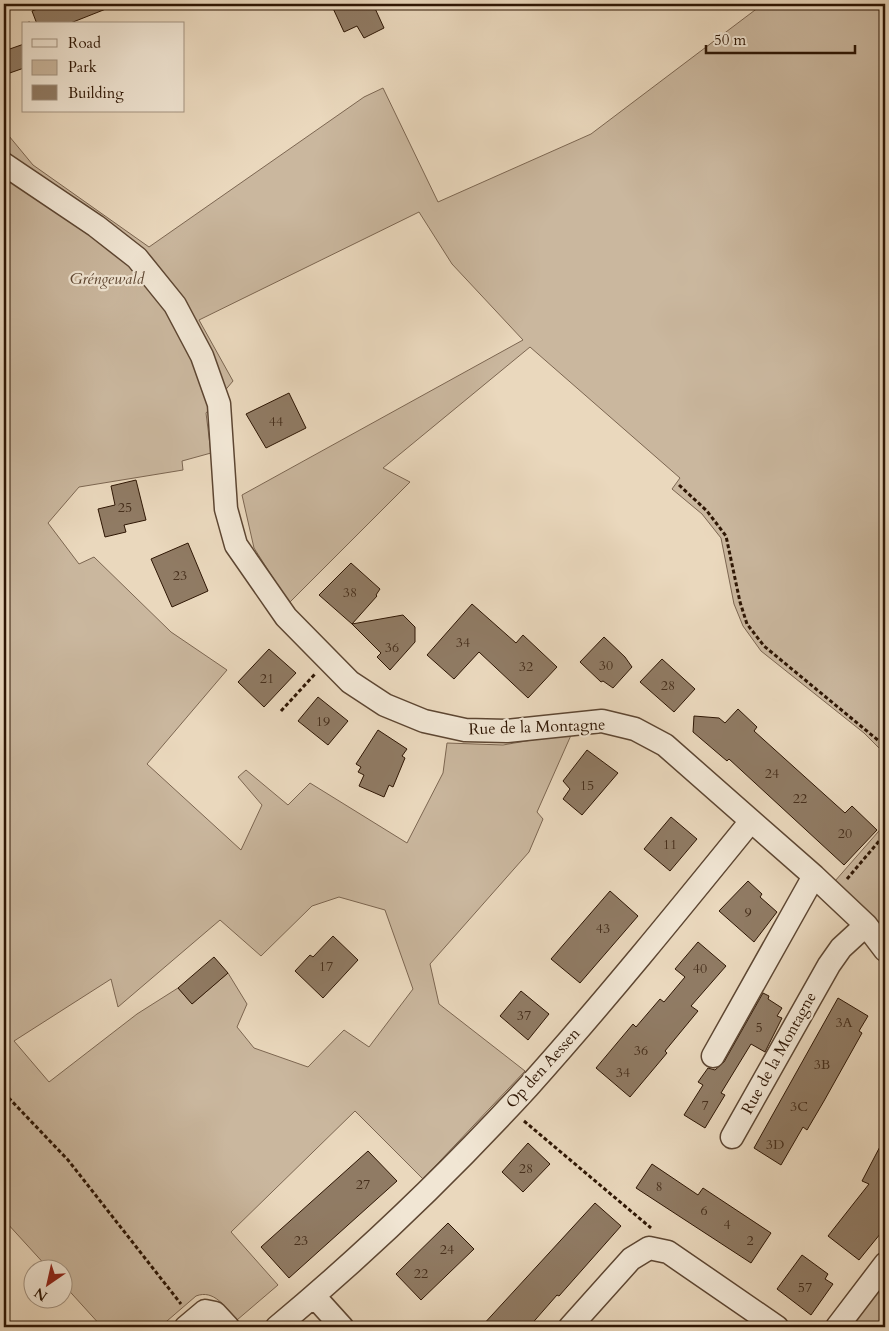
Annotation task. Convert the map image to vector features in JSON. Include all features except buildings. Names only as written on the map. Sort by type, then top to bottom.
[{"type":"street","name":"Rue de la Montagne","points":[[4,164],[96,226],[137,258],[175,305],[202,356],[218,404],[226,508],[236,546],[286,616],[350,682],[385,705],[424,722],[465,730],[507,730],[602,721],[635,729],[664,745],[752,821],[866,925],[885,950]]},
{"type":"street","name":"Op den Aessen","points":[[277,1327],[314,1296],[432,1188],[611,992],[752,821]]},
{"type":"street","points":[[713,1056],[814,876]]},
{"type":"street","name":"Rue de la Montagne","points":[[732,1137],[829,965],[841,948],[866,925]]},
{"type":"street","points":[[570,1327],[631,1259],[649,1248],[668,1252],[777,1327]]},
{"type":"street","points":[[837,1327],[885,1264]]},
{"type":"street","points":[[314,1296],[342,1327]]},
{"type":"street","points":[[190,1324],[205,1311],[215,1313],[228,1327]]},
{"type":"path","points":[[679,485],[707,511],[726,536],[740,602],[747,624],[764,646],[885,746]]},
{"type":"path","points":[[281,711],[329,659]]},
{"type":"path","points":[[834,894],[885,834]]},
{"type":"path","points":[[4,1093],[68,1160],[190,1324]]},
{"type":"path","points":[[508,1107],[651,1226],[649,1248]]},
{"type":"green space","name":"Gréngewald","points":[[763,4],[885,4],[885,754],[864,733],[761,651],[743,626],[734,604],[721,538],[702,514],[672,489],[680,478],[530,347],[383,468],[410,482],[289,603],[254,548],[242,495],[523,340],[452,264],[419,212],[199,320],[233,381],[206,413],[211,453],[182,461],[183,470],[79,487],[48,523],[79,564],[94,557],[171,632],[227,670],[147,764],[241,850],[262,805],[238,777],[246,770],[288,805],[310,783],[407,843],[443,773],[447,743],[503,745],[572,733],[537,812],[543,819],[529,852],[430,964],[439,1004],[525,1071],[423,1179],[355,1111],[231,1232],[278,1285],[237,1320],[219,1300],[202,1294],[196,1296],[160,1327],[102,1327],[72,1294],[72,1258],[39,1258],[6,1222],[4,1224],[4,130],[33,165],[149,247],[364,97],[383,88],[438,202],[591,134]],"holes":[[[339,897],[385,910],[413,989],[369,1047],[344,1030],[308,1067],[254,1048],[237,1027],[247,1004],[228,973],[192,1004],[178,988],[137,1014],[49,1082],[14,1041],[111,979],[118,1007],[220,920],[261,956],[312,906]]]},
{"type":"green space","points":[[885,824],[885,930],[835,881]]},
{"type":"green space","points":[[885,1277],[885,1327],[847,1327]]}]
